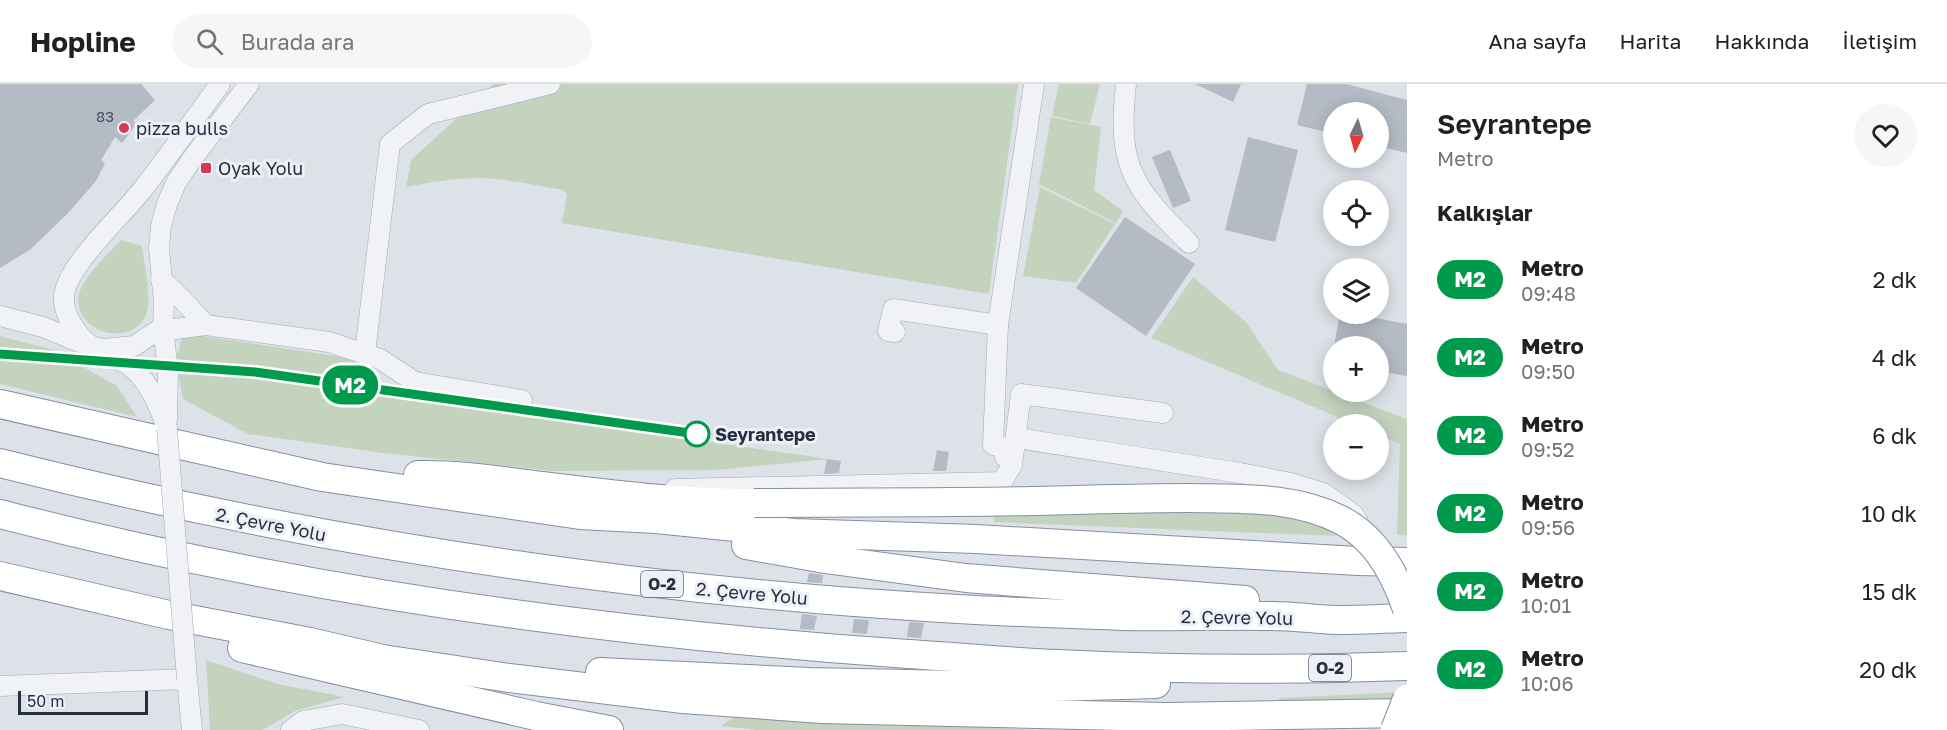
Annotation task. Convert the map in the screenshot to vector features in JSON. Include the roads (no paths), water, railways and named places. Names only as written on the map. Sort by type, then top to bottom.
[{"type":"highway","points":[[0,404],[322,477],[580,515],[656,519],[794,533],[976,539],[1346,561],[1407,562]]},
{"type":"highway","name":"2. Çevre Yolu","points":[[0,463],[108,490],[285,528],[395,547],[632,581],[738,592],[957,609],[1124,616],[1275,616],[1335,620],[1407,618]]},
{"type":"highway","points":[[322,477],[426,474],[701,503],[969,502],[1122,498],[1276,500],[1327,514],[1353,527],[1363,535],[1390,568],[1407,609]]},
{"type":"highway","name":"O-2","points":[[0,514],[128,545],[270,575],[387,596],[641,631],[813,648],[1056,664],[1253,669],[1407,666]]},
{"type":"highway","points":[[580,515],[631,528],[825,559],[977,579],[1203,596],[1272,604],[1335,620]]},
{"type":"highway","points":[[0,576],[190,620],[309,642],[383,659],[509,678],[671,698],[765,706],[886,711],[1154,717],[1407,713]]},
{"type":"highway","points":[[116,603],[145,618],[195,636],[536,716],[603,729]]},
{"type":"highway","points":[[309,642],[387,648],[565,670],[810,682],[1052,687],[1138,686],[1197,681],[1253,669]]},
{"type":"highway","points":[[1395,730],[1407,699]]},
{"type":"street","points":[[220,84],[140,193],[70,277],[64,295],[66,314],[78,334],[89,346],[118,349],[134,346],[163,327],[175,329],[206,325],[329,342],[380,359],[415,382],[522,400]]},
{"type":"street","points":[[192,730],[167,429],[168,372],[159,248],[161,226],[167,204],[177,183],[192,159],[249,84]]},
{"type":"street","points":[[365,353],[390,144],[428,114],[550,84]]},
{"type":"street","points":[[1005,457],[1006,448],[993,446],[998,325],[1034,84]]},
{"type":"street","points":[[1126,84],[1122,132],[1130,167],[1144,195],[1153,207],[1189,243]]},
{"type":"street","points":[[161,280],[174,290],[206,325]]},
{"type":"street","points":[[895,332],[888,331],[892,309],[998,325]]},
{"type":"street","points":[[0,316],[43,327],[128,365],[144,382],[161,411],[167,429]]},
{"type":"street","points":[[619,495],[701,487],[796,488],[1002,482],[1012,465],[1021,394],[1163,413]]},
{"type":"street","points":[[1016,438],[1291,483],[1323,493],[1354,515],[1361,525],[1363,535]]},
{"type":"street","points":[[0,686],[187,679]]},
{"type":"street","points":[[291,730],[303,721],[342,714],[419,730]]},
{"type":"street","points":[[1279,730],[1307,727],[1357,714]]},
{"type":"metro line","name":"M2","points":[[0,354],[255,372],[697,434]]},
{"type":"place","name":"pizza bulls","points":[[124,128]]},
{"type":"place","name":"Oyak Yolu","points":[[206,168]]},
{"type":"place","name":"Seyrantepe","points":[[697,434]]}]
